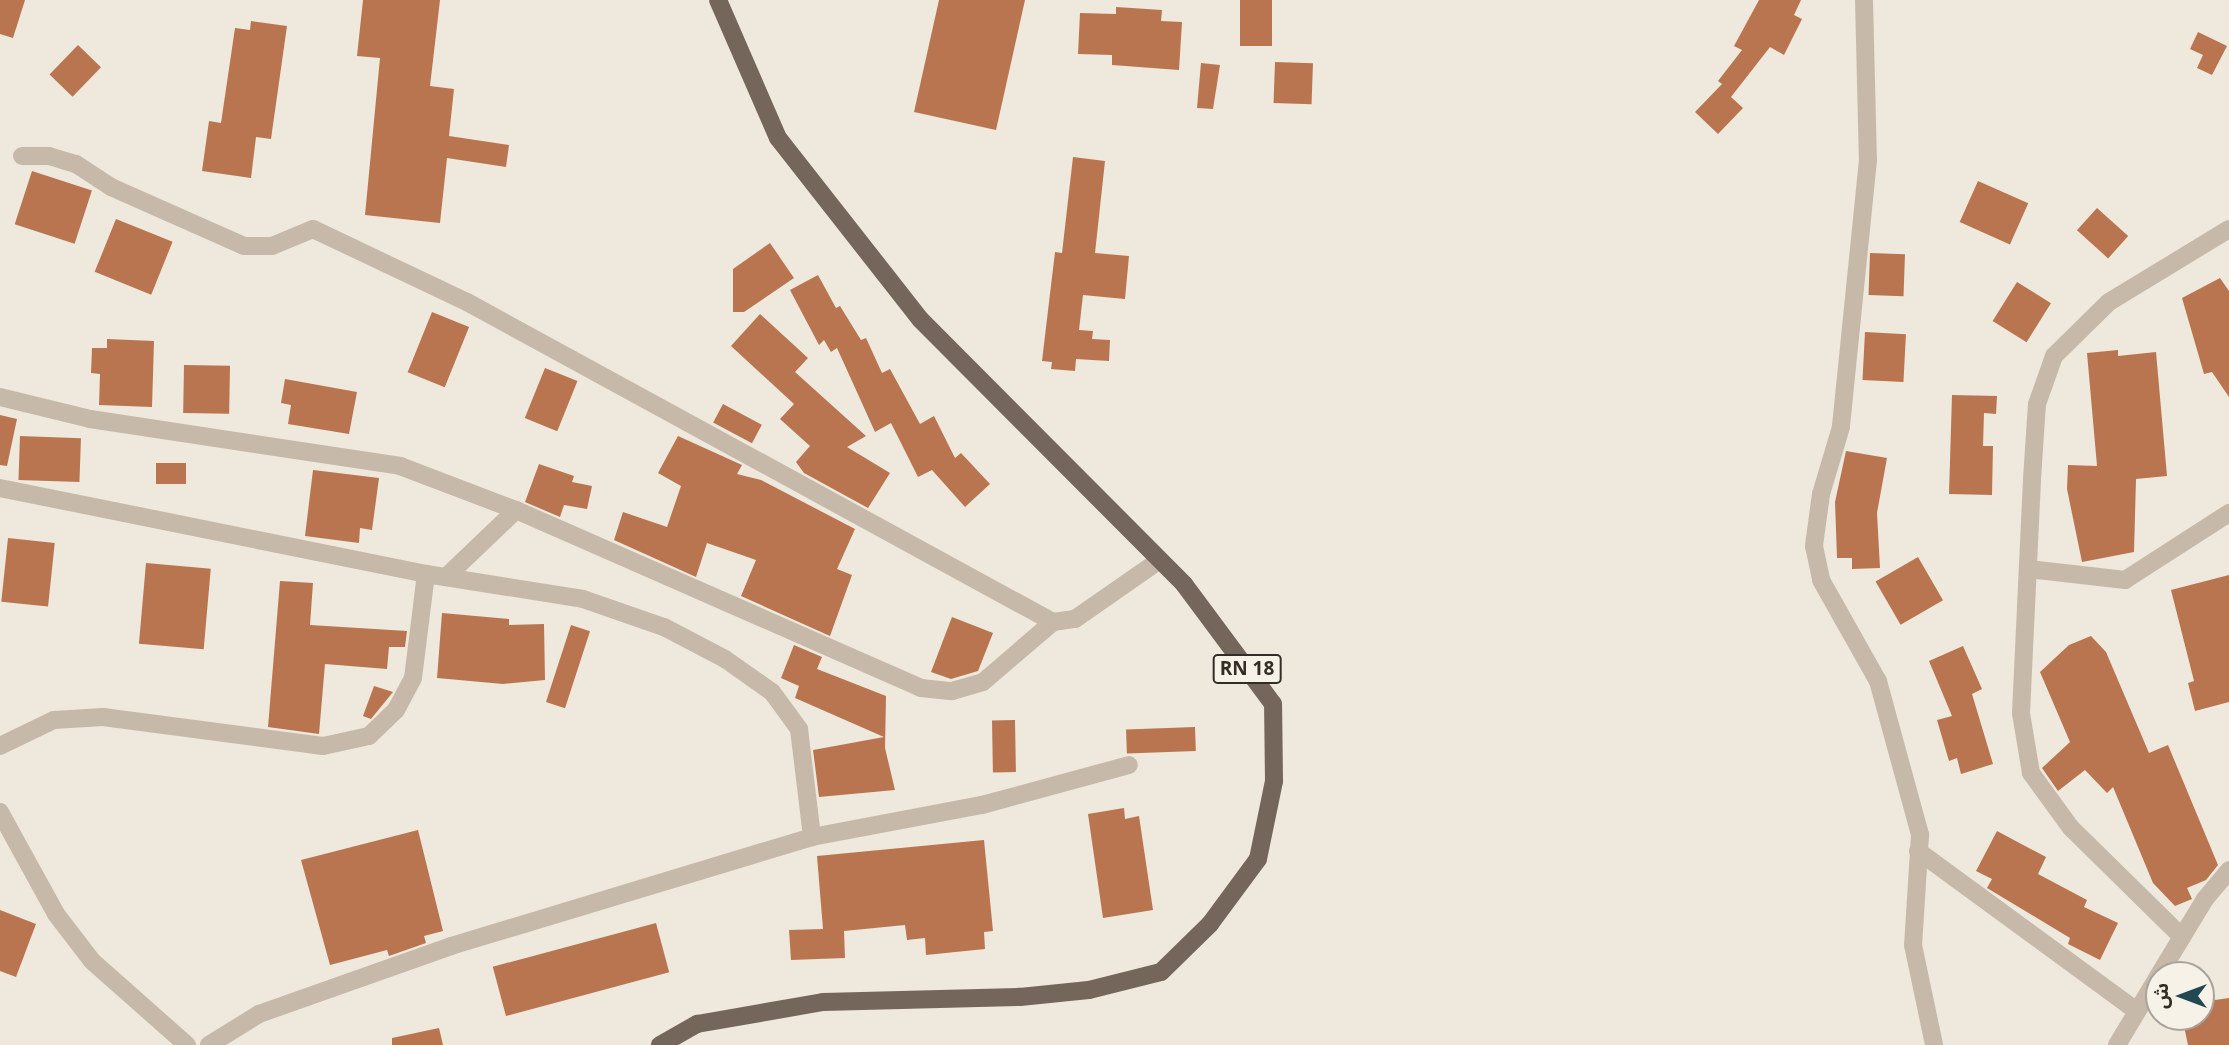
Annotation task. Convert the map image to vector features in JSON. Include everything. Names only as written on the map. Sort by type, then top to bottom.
[{"type":"main road","name":"RN 18","points":[[660,1045],[697,1024],[822,1002],[1020,998],[1089,990],[1161,972],[1210,924],[1258,859],[1274,781],[1273,704],[1184,584],[920,319],[778,138],[718,0]]},
{"type":"street","points":[[1864,0],[1868,160],[1841,427],[1821,494],[1814,546],[1821,580],[1878,681],[1920,835],[1913,945],[1934,1045]]},
{"type":"street","points":[[22,156],[49,156],[76,164],[111,187],[244,246],[272,246],[313,229],[467,302],[1053,622]]},
{"type":"street","points":[[2182,937],[2071,828],[2031,773],[2021,713],[2037,404],[2054,356],[2109,302],[2229,229]]},
{"type":"street","points":[[0,397],[90,419],[400,466],[516,510],[921,688],[952,691],[983,682],[1053,622],[1075,619],[1160,560]]},
{"type":"street","points":[[0,488],[426,574],[583,599],[664,626],[725,659],[772,692],[799,729],[813,837]]},
{"type":"street","points":[[446,577],[516,510]]},
{"type":"street","points":[[2029,569],[2124,580],[2229,513]]},
{"type":"street","points":[[0,746],[54,720],[103,717],[323,746],[369,736],[396,710],[413,678],[426,574]]},
{"type":"street","points":[[209,1045],[259,1014],[451,946],[813,837],[982,804],[1129,765]]},
{"type":"street","points":[[0,812],[56,914],[92,961],[187,1045]]},
{"type":"street","points":[[1918,851],[2137,1011]]},
{"type":"street","points":[[2167,961],[2205,899],[2229,870]]},
{"type":"street","points":[[2205,899],[2229,894]]},
{"type":"street","points":[[2117,1045],[2145,998]]},
{"type":"building","points":[[0,0],[25,0],[13,38],[0,34]]},
{"type":"building","points":[[363,0],[440,0],[430,86],[454,89],[449,136],[509,145],[506,167],[447,158],[440,223],[365,215],[380,58],[357,56]]},
{"type":"building","points":[[939,0],[1025,0],[996,130],[914,112]]},
{"type":"building","points":[[1240,0],[1272,0],[1272,46],[1240,46]]},
{"type":"building","points":[[1759,0],[1801,0],[1794,15],[1802,19],[1784,55],[1770,47],[1731,97],[1743,108],[1718,134],[1695,112],[1722,84],[1718,81],[1742,50],[1734,46]]},
{"type":"building","points":[[1116,7],[1162,10],[1161,21],[1182,22],[1179,70],[1112,65],[1112,55],[1078,54],[1080,13],[1116,14]]},
{"type":"building","points":[[251,21],[287,26],[271,139],[256,137],[251,178],[202,171],[209,121],[221,123],[235,28],[250,30]]},
{"type":"building","points":[[2198,32],[2227,46],[2212,75],[2197,68],[2203,55],[2190,49]]},
{"type":"building","points":[[78,45],[101,67],[73,97],[50,74]]},
{"type":"building","points":[[1275,62],[1313,63],[1312,104],[1274,103]]},
{"type":"building","points":[[1201,63],[1220,65],[1213,109],[1197,108]]},
{"type":"building","points":[[1073,157],[1105,161],[1095,253],[1129,256],[1125,299],[1083,295],[1079,330],[1093,331],[1092,339],[1110,340],[1109,361],[1076,359],[1075,371],[1051,369],[1052,362],[1042,361],[1055,252],[1062,253]]},
{"type":"building","points":[[32,171],[92,190],[75,244],[15,224]]},
{"type":"building","points":[[1978,181],[2028,203],[2010,244],[1960,222]]},
{"type":"building","points":[[2097,208],[2128,236],[2108,258],[2077,230]]},
{"type":"building","points":[[116,219],[173,242],[151,295],[95,272]]},
{"type":"building","points":[[770,243],[794,278],[744,312],[733,312],[733,269]]},
{"type":"building","points":[[1870,253],[1905,254],[1904,296],[1869,295]]},
{"type":"building","points":[[818,275],[836,308],[840,306],[861,340],[866,338],[882,373],[890,369],[920,424],[934,416],[955,458],[961,453],[990,484],[965,507],[932,470],[918,477],[891,423],[875,432],[837,348],[831,352],[824,340],[819,345],[790,290]]},
{"type":"building","points":[[2220,278],[2229,291],[2229,397],[2212,372],[2204,374],[2182,298]]},
{"type":"building","points":[[2017,282],[2051,303],[2027,342],[1993,321]]},
{"type":"building","points":[[432,312],[469,327],[445,387],[408,372]]},
{"type":"building","points":[[760,314],[808,358],[795,372],[866,436],[847,447],[890,473],[868,508],[804,473],[796,462],[810,446],[780,419],[794,404],[731,346]]},
{"type":"building","points":[[1865,332],[1906,334],[1903,382],[1862,380]]},
{"type":"building","points":[[107,339],[154,341],[152,407],[99,405],[100,374],[91,373],[92,348],[107,348]]},
{"type":"building","points":[[2118,350],[2118,356],[2156,352],[2167,476],[2136,479],[2134,552],[2082,562],[2067,489],[2068,465],[2097,466],[2087,353]]},
{"type":"building","points":[[184,365],[230,366],[229,414],[183,413]]},
{"type":"building","points":[[545,368],[577,381],[557,431],[525,418]]},
{"type":"building","points":[[285,379],[357,392],[349,434],[288,424],[291,405],[281,403]]},
{"type":"building","points":[[1952,395],[1997,396],[1996,414],[1984,413],[1983,446],[1993,446],[1992,495],[1949,494]]},
{"type":"building","points":[[723,404],[762,425],[752,443],[713,423]]},
{"type":"building","points":[[0,415],[17,419],[7,466],[0,465]]},
{"type":"building","points":[[20,436],[81,438],[79,482],[18,480]]},
{"type":"building","points":[[678,436],[742,465],[737,474],[761,480],[855,529],[837,569],[852,575],[830,636],[741,596],[756,560],[707,543],[696,577],[614,540],[623,512],[667,527],[681,486],[658,473]]},
{"type":"building","points":[[1846,451],[1887,458],[1877,513],[1880,568],[1852,569],[1852,558],[1837,558],[1835,502]]},
{"type":"building","points":[[156,463],[186,463],[186,484],[156,484]]},
{"type":"building","points":[[539,464],[574,476],[572,482],[592,486],[587,509],[564,505],[560,517],[525,502]]},
{"type":"building","points":[[313,470],[379,478],[372,530],[360,528],[359,543],[305,536]]},
{"type":"building","points":[[8,538],[55,543],[48,607],[1,602]]},
{"type":"building","points":[[1918,557],[1943,600],[1901,625],[1876,582]]},
{"type":"building","points":[[146,563],[211,569],[204,649],[139,644]]},
{"type":"building","points":[[2229,575],[2229,702],[2195,711],[2188,683],[2194,681],[2171,590]]},
{"type":"building","points":[[280,581],[313,583],[310,625],[407,631],[405,647],[389,647],[387,669],[325,664],[319,734],[268,727]]},
{"type":"building","points":[[442,613],[509,619],[509,625],[544,624],[545,680],[503,684],[437,678]]},
{"type":"building","points":[[952,617],[993,633],[978,671],[951,679],[931,672]]},
{"type":"building","points":[[571,625],[590,631],[565,708],[546,702]]},
{"type":"building","points":[[2091,636],[2106,652],[2149,753],[2168,745],[2218,865],[2206,880],[2187,888],[2192,899],[2175,906],[2153,883],[2113,787],[2107,793],[2085,770],[2058,791],[2042,768],[2070,742],[2040,672],[2069,645]]},
{"type":"building","points":[[794,645],[822,657],[817,669],[886,696],[885,748],[895,790],[819,797],[813,750],[884,737],[795,698],[799,686],[781,678]]},
{"type":"building","points":[[1963,646],[1982,689],[1972,694],[1993,764],[1961,774],[1957,758],[1949,761],[1937,720],[1952,716],[1929,661]]},
{"type":"building","points":[[374,686],[393,692],[371,719],[363,716]]},
{"type":"building","points":[[992,720],[1015,720],[1016,772],[993,772]]},
{"type":"building","points":[[1195,727],[1196,751],[1127,753],[1126,729]]},
{"type":"building","points":[[1124,808],[1125,819],[1139,816],[1153,910],[1103,918],[1088,814]]},
{"type":"building","points":[[418,830],[443,931],[424,936],[426,943],[389,956],[387,950],[330,965],[301,860]]},
{"type":"building","points":[[1997,831],[2046,857],[2038,874],[2087,900],[2084,907],[2118,923],[2100,960],[2068,944],[2070,938],[1987,888],[1992,879],[1976,871]]},
{"type":"building","points":[[984,840],[993,931],[984,932],[985,949],[926,955],[925,938],[907,940],[905,925],[844,931],[845,958],[791,960],[789,930],[823,929],[817,856]]},
{"type":"building","points":[[0,910],[36,924],[16,977],[0,971]]},
{"type":"building","points":[[656,923],[669,972],[506,1016],[493,967]]},
{"type":"building","points":[[2229,998],[2229,1045],[2188,1045],[2185,1031],[2215,1031],[2215,1000]]},
{"type":"building","points":[[439,1028],[443,1045],[392,1045],[392,1038]]}]
